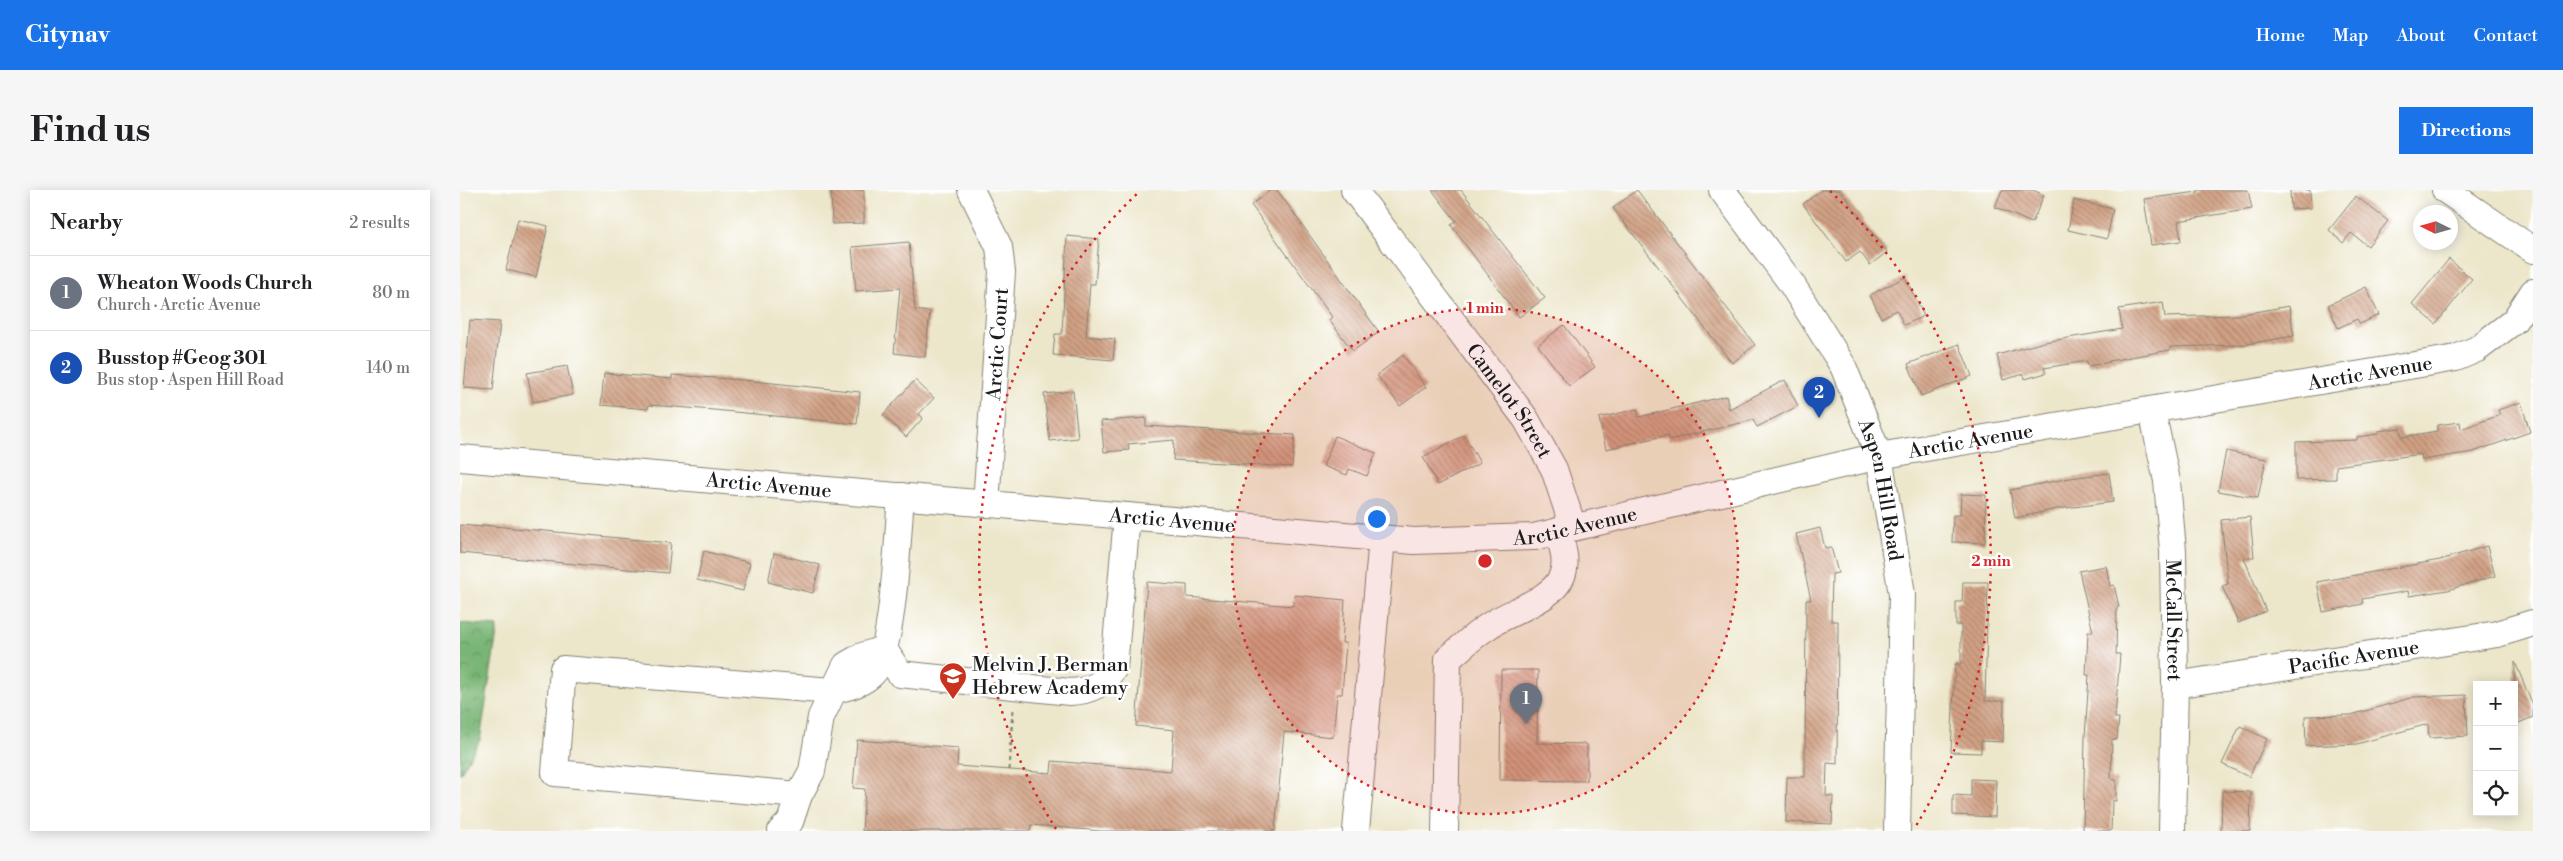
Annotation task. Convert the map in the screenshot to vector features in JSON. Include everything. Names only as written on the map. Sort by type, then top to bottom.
[{"type":"street","name":"Arctic Court","points":[[971,190],[999,247],[1002,272],[986,504]]},
{"type":"street","name":"Camelot Street","points":[[1354,190],[1526,419],[1554,469],[1566,529],[1566,562],[1562,578],[1548,592],[1531,604],[1487,626],[1448,659],[1445,831]]},
{"type":"street","name":"Aspen Hill Road","points":[[1722,190],[1791,283],[1843,366],[1879,456],[1902,594],[1897,831]]},
{"type":"street","points":[[2446,190],[2533,250]]},
{"type":"street","name":"Arctic Avenue","points":[[460,458],[1414,541],[1534,537],[1879,456],[2456,358],[2477,349],[2514,321],[2533,292]]},
{"type":"street","name":"McCall Street","points":[[2152,411],[2167,481],[2172,541],[2175,685],[2172,831]]},
{"type":"street","points":[[798,795],[555,772],[563,669],[832,691],[859,684],[875,672],[889,630],[901,496]]},
{"type":"street","points":[[884,649],[900,674],[1070,692],[1089,691],[1105,681],[1114,668],[1127,516]]},
{"type":"street","points":[[1356,831],[1382,538]]},
{"type":"street","name":"Pacific Avenue","points":[[2175,685],[2496,634],[2533,623]]},
{"type":"street","points":[[789,828],[798,795],[812,771],[821,717],[832,691]]},
{"type":"path","points":[[1009,770],[1014,703]]},
{"type":"green space","points":[[460,623],[498,626],[480,740],[460,774]]},
{"type":"building","points":[[831,190],[864,190],[864,223],[832,224]]},
{"type":"building","points":[[1271,190],[1277,190],[1379,332],[1353,351],[1329,320],[1332,317],[1251,205]]},
{"type":"building","points":[[1432,190],[1461,190],[1545,298],[1519,317],[1451,225],[1456,221]]},
{"type":"building","points":[[1637,190],[1755,345],[1732,363],[1613,208]]},
{"type":"building","points":[[1821,190],[1840,190],[1887,252],[1870,265],[1860,252],[1846,262],[1803,204]]},
{"type":"building","points":[[2002,190],[2033,190],[2044,195],[2032,223],[1995,207]]},
{"type":"building","points":[[2198,190],[2248,190],[2252,209],[2178,221],[2181,241],[2151,245],[2144,199],[2198,192]]},
{"type":"building","points":[[2290,190],[2310,190],[2311,208],[2291,209]]},
{"type":"building","points":[[2356,196],[2388,221],[2368,246],[2351,233],[2343,243],[2329,230]]},
{"type":"building","points":[[2074,200],[2113,209],[2107,239],[2068,230]]},
{"type":"building","points":[[518,219],[548,226],[536,277],[506,270]]},
{"type":"building","points":[[1067,236],[1099,239],[1095,284],[1090,284],[1086,336],[1115,339],[1113,360],[1053,355],[1055,334],[1062,334]]},
{"type":"building","points":[[909,242],[915,310],[930,312],[925,357],[894,353],[900,288],[856,291],[852,247]]},
{"type":"building","points":[[2449,259],[2472,279],[2436,324],[2412,304]]},
{"type":"building","points":[[1905,277],[1924,316],[1904,325],[1897,310],[1881,318],[1870,295]]},
{"type":"building","points":[[2366,287],[2379,315],[2360,324],[2357,319],[2338,328],[2328,305]]},
{"type":"building","points":[[2163,302],[2165,317],[2237,315],[2289,306],[2294,336],[2241,345],[2170,347],[2170,350],[2088,366],[2087,361],[2044,368],[2046,373],[2025,379],[2024,374],[2003,380],[1997,355],[2044,342],[2122,329],[2119,309]]},
{"type":"building","points":[[470,320],[500,322],[493,390],[464,388]]},
{"type":"building","points":[[1564,325],[1595,367],[1569,386],[1538,345]]},
{"type":"building","points":[[1959,344],[1972,376],[1921,396],[1908,364]]},
{"type":"building","points":[[1403,355],[1426,387],[1400,406],[1377,375]]},
{"type":"building","points":[[567,366],[573,395],[533,402],[527,373]]},
{"type":"building","points":[[604,373],[672,379],[672,375],[743,380],[860,392],[857,424],[649,405],[648,409],[601,405]]},
{"type":"building","points":[[915,380],[934,398],[919,414],[923,418],[906,437],[883,415]]},
{"type":"building","points":[[1785,380],[1798,406],[1757,427],[1753,420],[1669,440],[1668,435],[1606,449],[1599,418],[1637,409],[1639,417],[1726,396],[1729,409]]},
{"type":"building","points":[[1073,391],[1078,438],[1050,441],[1044,394]]},
{"type":"building","points":[[2521,402],[2530,432],[2473,452],[2422,460],[2421,454],[2336,466],[2336,479],[2296,480],[2296,442],[2357,440],[2357,437],[2378,434],[2378,431],[2400,428],[2402,437],[2437,431],[2437,425],[2460,422],[2461,429],[2500,415],[2498,410]]},
{"type":"building","points":[[1146,418],[1146,426],[1295,435],[1292,467],[1173,460],[1174,440],[1128,444],[1129,450],[1104,452],[1101,421]]},
{"type":"building","points":[[1464,435],[1480,463],[1438,485],[1423,457]]},
{"type":"building","points":[[1335,436],[1376,453],[1367,476],[1349,469],[1347,475],[1323,466]]},
{"type":"building","points":[[2226,451],[2266,459],[2258,498],[2218,491]]},
{"type":"building","points":[[2109,473],[2113,502],[2057,509],[2015,518],[2010,490],[2070,478]]},
{"type":"building","points":[[1961,494],[1986,495],[1985,543],[1952,542],[1953,515],[1960,515]]},
{"type":"building","points":[[2250,517],[2254,557],[2244,558],[2266,611],[2238,623],[2222,586],[2228,584],[2221,520]]},
{"type":"building","points":[[460,525],[483,527],[483,525],[671,543],[668,573],[460,553]]},
{"type":"building","points":[[1820,528],[1825,548],[1831,547],[1838,573],[1832,574],[1831,621],[1838,621],[1837,764],[1827,763],[1826,796],[1833,796],[1832,824],[1786,822],[1787,777],[1805,777],[1806,600],[1811,600],[1796,534]]},
{"type":"building","points":[[2487,546],[2495,576],[2448,590],[2409,596],[2408,591],[2362,599],[2363,604],[2323,612],[2317,582],[2440,560]]},
{"type":"building","points":[[704,551],[750,563],[743,591],[697,580]]},
{"type":"building","points":[[774,553],[820,565],[813,593],[768,582]]},
{"type":"building","points":[[2106,566],[2110,586],[2114,585],[2119,607],[2117,607],[2116,654],[2120,654],[2115,718],[2119,718],[2117,740],[2112,739],[2111,779],[2116,780],[2116,801],[2112,801],[2111,831],[2083,831],[2085,737],[2089,675],[2086,675],[2088,632],[2093,632],[2079,571]]},
{"type":"building","points":[[1147,582],[1187,585],[1187,597],[1293,606],[1294,595],[1345,600],[1342,643],[1346,643],[1342,694],[1337,694],[1333,737],[1284,732],[1275,831],[1101,831],[1031,825],[1030,831],[862,831],[865,789],[853,788],[857,740],[958,748],[957,766],[1051,773],[1052,761],[1171,771],[1174,730],[1136,726]]},
{"type":"building","points":[[1963,582],[1988,582],[1985,701],[2004,701],[2003,742],[1981,741],[1981,753],[1951,752],[1955,664],[1961,664],[1961,625],[1956,625],[1956,602],[1962,602]]},
{"type":"building","points":[[2515,662],[2533,706],[2533,717],[2518,723],[2518,681],[2515,681]]},
{"type":"building","points":[[1501,670],[1538,670],[1537,743],[1587,744],[1587,781],[1500,780]]},
{"type":"building","points":[[2466,695],[2468,736],[2429,738],[2428,724],[2357,744],[2306,746],[2305,716],[2351,715],[2414,697]]},
{"type":"building","points":[[2240,726],[2267,739],[2249,777],[2222,764]]},
{"type":"building","points":[[1971,779],[1996,780],[1995,817],[1953,815],[1953,795],[1971,796]]},
{"type":"building","points":[[2222,791],[2251,792],[2250,831],[2221,831]]},
{"type":"place","name":"Busstop #Geog 301","points":[[1819,418]]},
{"type":"place","name":"Melvin J. Berman Hebrew Academy","points":[[953,700]]},
{"type":"place","name":"Wheaton Woods Church","points":[[1526,724]]}]
